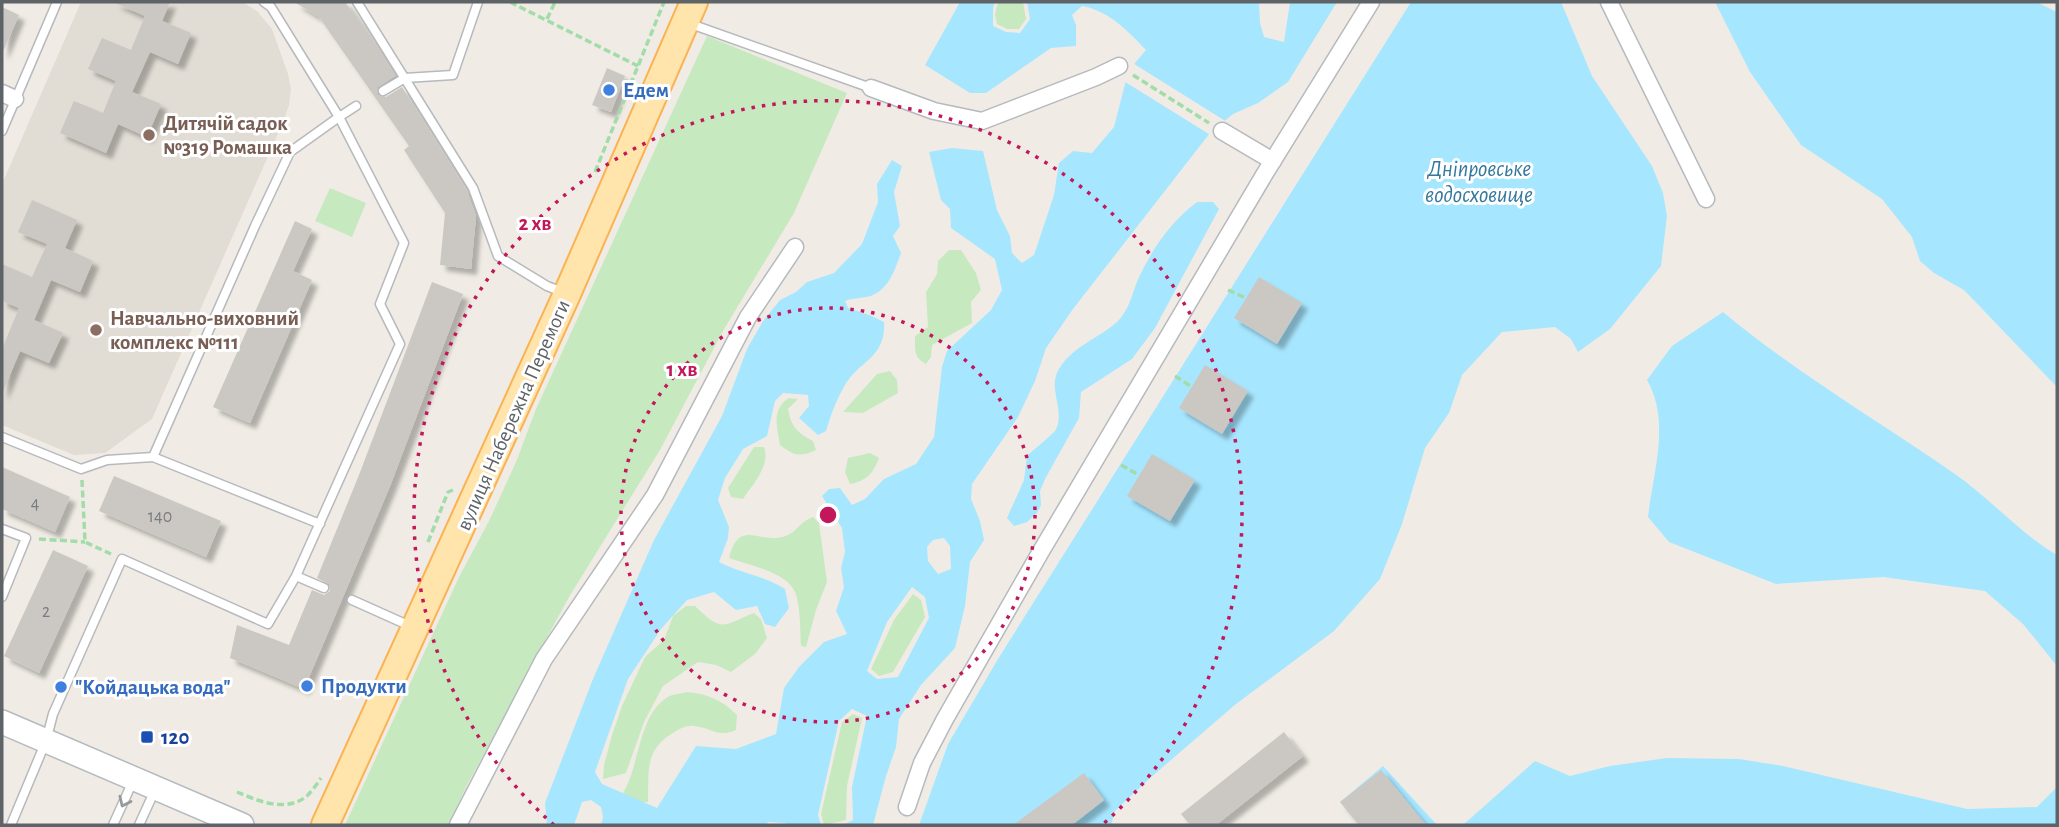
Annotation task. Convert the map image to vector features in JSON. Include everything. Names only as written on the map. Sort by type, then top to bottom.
[{"type":"main road","name":"вулиця Набережна Перемоги","points":[[324,825],[567,295],[690,12]]},
{"type":"main road","points":[[2,722],[156,788],[208,815],[242,825]]},
{"type":"street","points":[[907,807],[922,763],[945,719],[1040,553],[1273,161],[1371,2]]},
{"type":"street","points":[[1609,2],[1706,199]]},
{"type":"street","points":[[871,88],[934,111],[982,121],[1119,66]]},
{"type":"street","points":[[1222,131],[1273,161]]},
{"type":"street","points":[[458,825],[544,659],[655,495],[748,317],[795,247]]},
{"type":"lane","points":[[2,131],[8,96],[57,2]]},
{"type":"lane","points":[[11,825],[46,741],[54,714],[122,559],[268,624],[296,576],[400,344],[380,304],[404,243],[339,117],[271,7],[264,2]]},
{"type":"lane","points":[[357,2],[473,188],[498,256],[567,295]]},
{"type":"lane","points":[[383,91],[405,78],[453,75],[478,2]]},
{"type":"lane","points":[[690,12],[871,88]]},
{"type":"lane","points":[[153,457],[290,152],[356,106]]},
{"type":"lane","points":[[2,437],[81,469],[107,460],[153,457],[320,524]]},
{"type":"lane","points":[[2,529],[26,538],[2,597]]},
{"type":"lane","points":[[296,576],[324,588]]},
{"type":"lane","points":[[352,600],[416,628]]},
{"type":"lane","points":[[113,825],[134,779]]},
{"type":"lane","points":[[139,825],[156,788]]},
{"type":"path","points":[[510,2],[638,66],[664,2]]},
{"type":"path","points":[[547,19],[555,2]]},
{"type":"path","points":[[1119,66],[1222,131]]},
{"type":"path","points":[[1228,290],[1246,298]]},
{"type":"path","points":[[1175,376],[1192,387]]},
{"type":"path","points":[[1121,465],[1139,475]]},
{"type":"path","points":[[81,469],[85,542]]},
{"type":"path","points":[[26,538],[85,542],[122,559]]},
{"type":"shaded area","points":[[81,2],[242,2],[257,11],[272,29],[291,89],[284,120],[152,419],[105,453],[74,455],[2,425],[2,184]]},
{"type":"green space","points":[[998,2],[1023,2],[1026,19],[1019,29],[1007,29],[997,24],[995,14]]},
{"type":"green space","points":[[707,36],[847,93],[794,213],[723,331],[660,450],[569,597],[466,787],[449,825],[345,825],[459,577],[489,521],[536,409]]},
{"type":"green space","points":[[330,188],[366,203],[352,237],[315,221]]},
{"type":"green space","points":[[949,250],[961,250],[976,273],[981,290],[971,302],[972,323],[932,345],[931,357],[926,364],[917,356],[915,336],[928,327],[926,292],[937,274],[938,261]]},
{"type":"green space","points":[[890,371],[897,380],[898,393],[863,413],[843,412],[877,374]]},
{"type":"green space","points":[[789,398],[798,399],[788,409],[793,425],[813,441],[816,450],[797,454],[780,445],[777,413],[783,402]]},
{"type":"green space","points":[[754,447],[764,447],[766,454],[763,467],[743,499],[731,497],[728,488]]},
{"type":"green space","points":[[870,453],[879,458],[874,468],[865,479],[850,484],[845,472],[848,458]]},
{"type":"green space","points":[[813,517],[819,523],[827,582],[806,647],[801,646],[798,602],[789,583],[774,573],[729,558],[733,546],[744,536],[782,537]]},
{"type":"green space","points":[[913,594],[921,600],[925,617],[893,672],[879,676],[871,669],[894,620]]},
{"type":"green space","points":[[686,606],[695,606],[717,624],[728,624],[754,613],[761,619],[767,638],[755,654],[731,672],[716,665],[698,662],[663,686],[644,722],[626,773],[603,779],[612,735],[645,657],[664,640],[673,616]]},
{"type":"green space","points":[[687,692],[708,696],[726,705],[737,715],[736,730],[720,733],[691,726],[678,730],[657,747],[653,755],[649,772],[648,802],[634,803],[621,796],[632,772],[649,718],[666,698]]},
{"type":"green space","points":[[853,714],[862,718],[847,786],[846,820],[824,825],[821,814],[842,722]]},
{"type":"water","points":[[960,2],[995,2],[993,26],[1006,32],[1020,33],[1030,19],[1027,2],[1259,2],[1264,37],[1284,42],[1290,2],[1337,2],[1288,82],[1258,103],[1233,114],[1210,133],[1073,309],[1046,348],[1035,381],[1018,417],[972,484],[971,499],[984,540],[970,562],[965,606],[955,648],[921,685],[899,719],[896,747],[873,825],[843,825],[853,820],[852,787],[867,716],[852,709],[839,721],[818,815],[821,825],[768,822],[766,825],[601,825],[601,807],[591,800],[582,802],[574,825],[547,825],[545,803],[593,679],[654,540],[722,416],[747,349],[763,321],[780,300],[796,292],[807,282],[834,273],[862,244],[878,202],[877,184],[892,160],[902,166],[894,192],[900,226],[893,236],[901,253],[894,271],[879,292],[845,301],[848,308],[884,322],[881,344],[845,385],[826,431],[818,435],[799,418],[809,406],[808,395],[783,393],[775,401],[767,436],[743,449],[725,478],[718,500],[729,527],[719,562],[785,589],[789,608],[775,627],[765,624],[757,606],[736,610],[714,592],[687,600],[661,629],[628,679],[595,772],[602,784],[657,808],[696,746],[736,749],[776,734],[784,688],[799,667],[824,642],[847,634],[836,611],[844,587],[841,568],[845,552],[842,528],[822,496],[829,489],[840,488],[852,505],[865,499],[884,479],[916,464],[934,437],[942,367],[947,351],[991,310],[1002,290],[995,259],[951,228],[950,209],[941,200],[929,152],[952,148],[983,151],[997,210],[1010,236],[1012,253],[1022,263],[1034,255],[1054,195],[1059,163],[1073,151],[1092,153],[1114,127],[1126,80],[1146,50],[1109,17],[1082,6],[1072,15],[1076,25],[1076,46],[1051,48],[986,93],[970,93],[925,65]],"holes":[[[944,538],[950,546],[951,569],[938,574],[928,561],[927,547],[933,540]],[[912,587],[925,597],[929,618],[898,677],[877,679],[867,671],[887,622]]]},
{"type":"water","name":"Дніпровське водосховище","points":[[1411,2],[1561,2],[1592,76],[1652,166],[1663,193],[1667,216],[1661,266],[1610,329],[1578,352],[1571,339],[1555,327],[1502,332],[1462,375],[1449,413],[1425,448],[1402,524],[1380,579],[1334,631],[1236,704],[1149,779],[1115,811],[1111,825],[919,825],[948,744],[998,659]]},
{"type":"water","points":[[1715,2],[2036,2],[2057,12],[2057,387],[1964,290],[1934,273],[1920,261],[1912,237],[1882,199],[1801,145],[1750,72]]},
{"type":"water","points":[[1197,202],[1213,202],[1219,209],[1155,328],[1132,359],[1081,392],[1079,418],[1045,479],[1040,491],[1041,505],[1037,513],[1027,522],[1014,526],[1007,518],[1024,480],[1027,456],[1054,432],[1058,424],[1055,380],[1062,364],[1118,321],[1158,243],[1172,225]]},
{"type":"water","points":[[1723,312],[1807,375],[1966,482],[2029,536],[2057,555],[2057,666],[2023,624],[1985,591],[1883,577],[1776,584],[1669,542],[1648,517],[1659,430],[1654,396],[1647,380],[1672,346]]},
{"type":"water","points":[[1667,758],[1739,759],[1783,766],[1967,809],[2037,807],[2057,787],[2057,825],[1463,825],[1535,761],[1570,776],[1610,766]]},
{"type":"water","points":[[1383,766],[1437,825],[1359,825],[1340,802]]},
{"type":"pier","points":[[1131,62],[1227,122],[1212,136],[1122,80]]},
{"type":"building","points":[[113,2],[170,2],[162,21],[191,33],[178,64],[150,52],[132,92],[161,104],[147,137],[118,124],[106,153],[60,133],[74,101],[103,113],[116,81],[88,69],[102,38],[131,50],[145,16]]},
{"type":"building","points":[[294,2],[345,2],[373,40],[395,76],[378,87],[378,95],[386,97],[402,87],[467,191],[476,216],[471,269],[440,265],[445,213],[404,150],[409,146],[319,17]]},
{"type":"building","points":[[2,7],[19,15],[2,54]]},
{"type":"building","name":"Едем","points":[[607,68],[625,76],[611,112],[592,105]]},
{"type":"building","points":[[32,200],[77,220],[65,248],[93,261],[80,292],[51,280],[34,320],[63,333],[49,363],[20,351],[2,394],[2,349],[19,308],[2,301],[2,264],[32,277],[47,244],[18,232]]},
{"type":"building","points":[[295,221],[312,229],[293,271],[312,280],[250,423],[213,407]]},
{"type":"building","points":[[1259,277],[1302,303],[1277,344],[1234,318]]},
{"type":"building","points":[[432,282],[463,294],[390,486],[304,689],[230,658],[237,625],[289,645],[312,590],[324,595],[330,591],[329,584],[317,578]]},
{"type":"building","points":[[1205,365],[1248,391],[1222,434],[1179,408]]},
{"type":"building","points":[[1152,454],[1195,480],[1170,521],[1127,496]]},
{"type":"building","points":[[2,467],[70,497],[55,532],[2,509]]},
{"type":"building","points":[[114,476],[221,521],[206,557],[99,511]]},
{"type":"building","points":[[53,550],[88,566],[39,673],[4,656]]},
{"type":"building","points":[[1284,732],[1303,756],[1216,825],[1190,825],[1181,814]]},
{"type":"building","points":[[1381,770],[1426,825],[1359,825],[1340,802]]},
{"type":"building","points":[[1084,773],[1104,800],[1072,825],[1013,825]]},
{"type":"place","name":"Едем","points":[[609,90]]},
{"type":"place","name":"Дитячій садок №319 Ромашка","points":[[149,135]]},
{"type":"place","name":"Навчально-виховний комплекс №111","points":[[96,330]]},
{"type":"place","name":"Продукти","points":[[307,686]]},
{"type":"place","name":"\"Койдацька вода\"","points":[[61,687]]},
{"type":"place","name":"120","points":[[147,737]]}]
